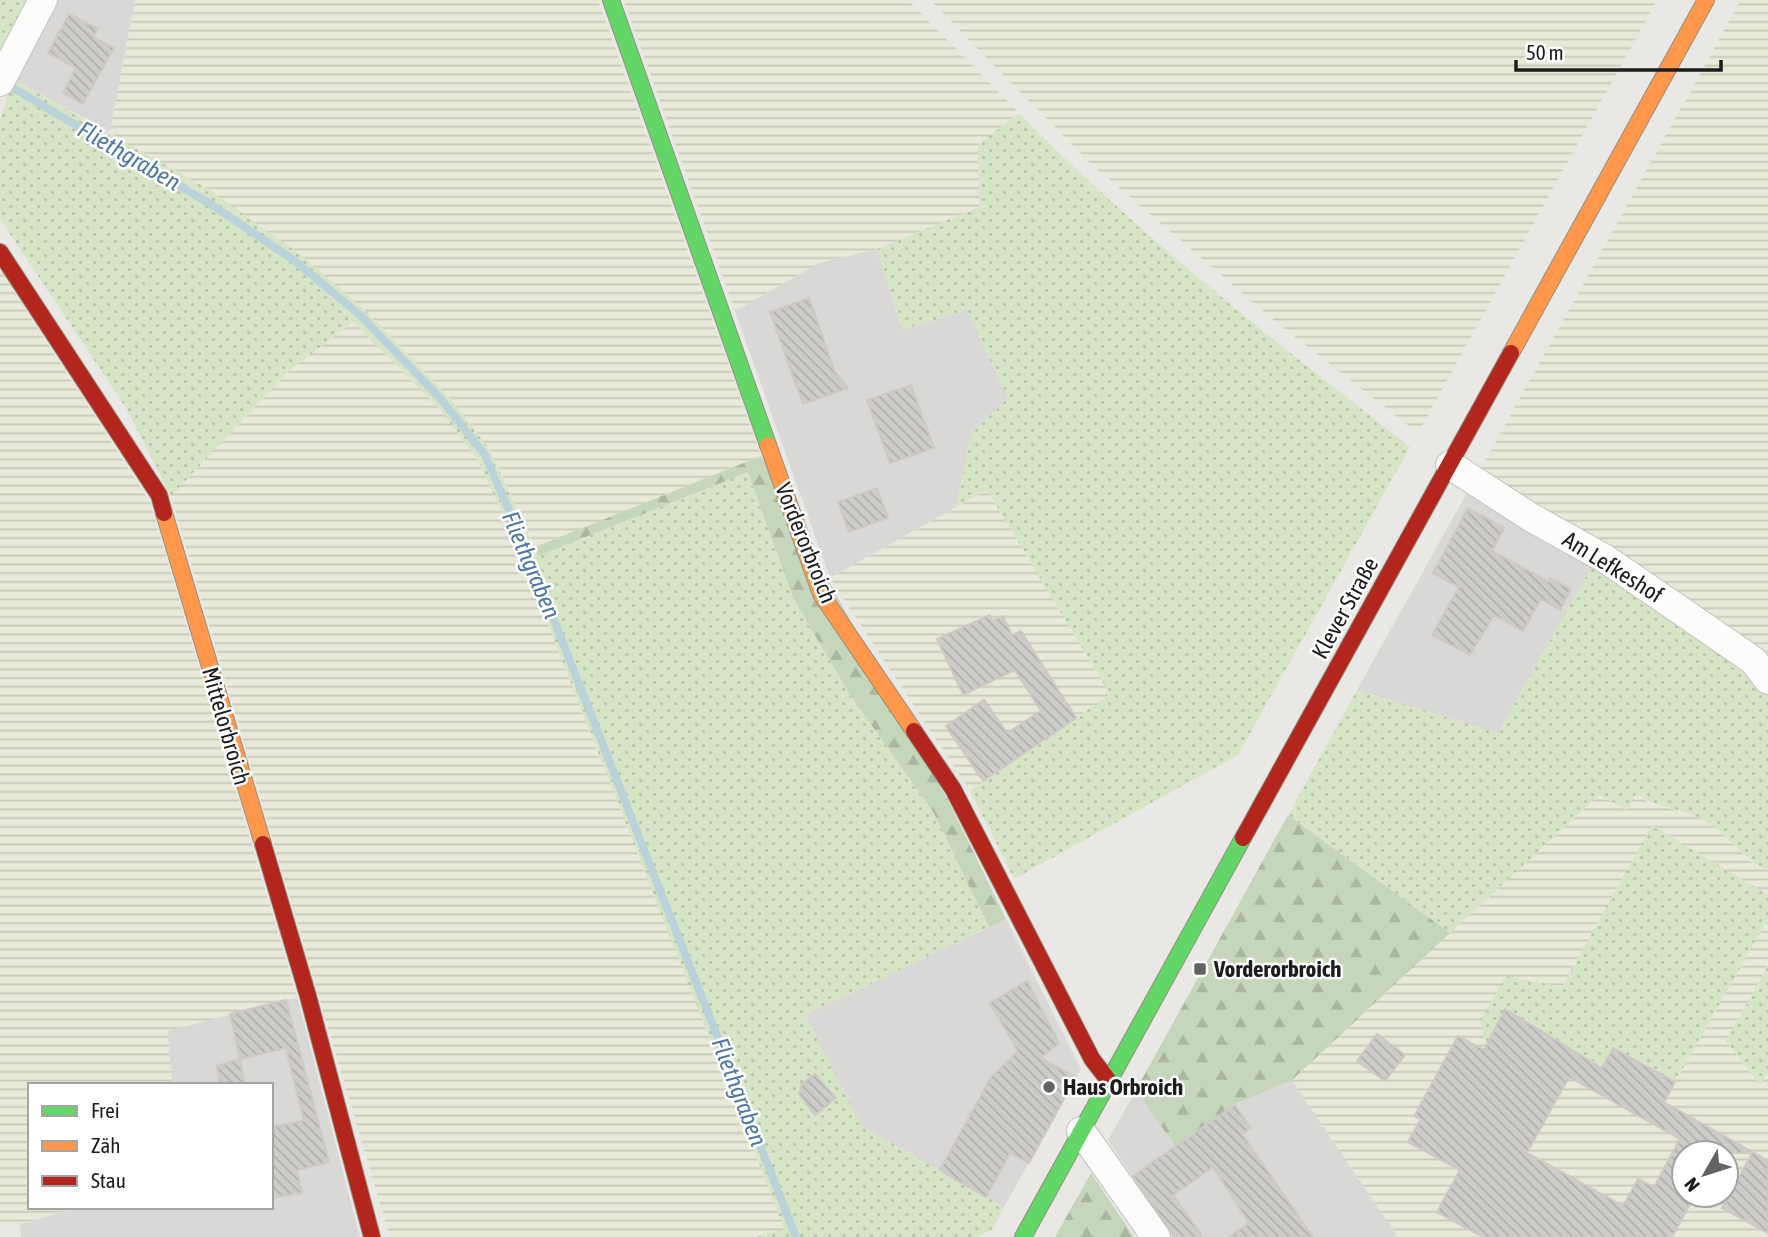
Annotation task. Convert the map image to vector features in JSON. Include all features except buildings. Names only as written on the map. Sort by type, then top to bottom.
[{"type":"street","points":[[0,82],[43,0]]},
{"type":"street","name":"Vorderorbroich","points":[[611,0],[821,594],[953,789],[1092,1059],[1109,1081]]},
{"type":"street","name":"Klever Straße","points":[[1023,1237],[1706,0]]},
{"type":"street","name":"Mittelorbroich","points":[[0,252],[159,495],[308,996],[372,1237]]},
{"type":"street","name":"Am Lefkeshof","points":[[1450,465],[1532,518],[1604,558],[1754,661],[1768,680]]},
{"type":"street","points":[[1081,1131],[1156,1237]]},
{"type":"shaded area","points":[[54,0],[135,0],[110,132],[13,79]]},
{"type":"shaded area","points":[[877,249],[902,330],[967,310],[1008,398],[971,434],[956,507],[830,578],[735,311],[819,263]]},
{"type":"shaded area","points":[[1469,489],[1593,564],[1498,733],[1357,690]]},
{"type":"shaded area","points":[[1006,919],[1081,1069],[1004,1207],[861,1126],[805,1015]]},
{"type":"shaded area","points":[[297,997],[360,1237],[21,1237],[20,1224],[73,1209],[273,1209],[273,1083],[172,1083],[167,1031]]},
{"type":"shaded area","points":[[1292,1080],[1398,1237],[1173,1237],[1108,1140],[1136,1090],[1175,1146],[1235,1104]]},
{"type":"green space","points":[[0,0],[33,0],[0,60]]},
{"type":"green space","points":[[135,0],[598,0],[761,456],[535,547],[490,450],[449,397],[366,311],[110,132]]},
{"type":"green space","points":[[624,0],[908,0],[1019,113],[978,145],[980,207],[877,249],[819,263],[735,311]]},
{"type":"green space","points":[[930,0],[1657,0],[1418,433],[1276,322],[1090,163]]},
{"type":"green space","points":[[1741,0],[1768,0],[1768,661],[1479,472]]},
{"type":"green space","points":[[13,79],[208,189],[301,255],[366,311],[449,397],[490,450],[538,556],[748,472],[793,599],[848,692],[934,813],[989,927],[805,1015],[862,1126],[1004,1207],[992,1230],[975,1237],[755,1237],[784,1228],[520,553],[479,462],[439,408],[353,322],[290,370],[171,496],[126,408],[0,219],[0,120]]},
{"type":"green space","points":[[1019,113],[1160,245],[1410,447],[1238,755],[1014,879],[970,791],[1110,694],[987,490],[956,507],[971,434],[1008,398],[967,310],[902,330],[877,249],[979,207],[978,145]]},
{"type":"green space","points":[[0,270],[150,502],[297,997],[168,1031],[172,1083],[28,1083],[28,1209],[73,1209],[20,1224],[0,1225]]},
{"type":"green space","points":[[354,321],[439,408],[479,462],[520,553],[785,1229],[755,1237],[390,1237],[171,496],[290,370]]},
{"type":"green space","points":[[761,456],[950,804],[1006,919],[989,927],[934,813],[848,692],[793,598],[748,472],[538,556],[535,547]]},
{"type":"green space","points":[[987,490],[1110,694],[970,791],[830,578]]},
{"type":"green space","points":[[1593,564],[1745,663],[1768,695],[1768,871],[1708,822],[1698,817],[1651,802],[1636,794],[1627,810],[1599,795],[1450,933],[1288,815],[1357,690],[1498,733]]},
{"type":"green space","points":[[1636,794],[1650,804],[1696,815],[1716,827],[1751,862],[1768,871],[1768,895],[1652,825],[1562,987],[1506,976],[1486,1043],[1495,1028],[1515,1018],[1525,1019],[1602,1066],[1613,1047],[1675,1082],[1768,919],[1768,965],[1726,1041],[1760,1085],[1768,1071],[1768,1237],[1398,1237],[1292,1080],[1599,795],[1626,810]]},
{"type":"green space","points":[[1288,815],[1450,933],[1292,1080],[1235,1104],[1175,1146],[1136,1090]]},
{"type":"green space","points":[[1652,825],[1768,895],[1768,919],[1675,1082],[1613,1047],[1602,1066],[1533,1028],[1525,1019],[1506,1034],[1495,1028],[1486,1044],[1480,1020],[1506,976],[1562,987]]},
{"type":"green space","points":[[1768,965],[1768,1071],[1760,1085],[1726,1041]]},
{"type":"green space","points":[[1091,1173],[1134,1237],[1055,1237]]},
{"type":"waterway","name":"Fliethgraben","points":[[13,88],[212,205],[295,261],[361,316],[441,399],[485,455],[530,559],[796,1237]]},
{"type":"traffic: fast","points":[[611,0],[768,445]]},
{"type":"traffic: fast","points":[[1023,1237],[1243,838]]},
{"type":"traffic: slow","points":[[1511,353],[1706,0]]},
{"type":"traffic: slow","points":[[768,445],[821,594],[914,731]]},
{"type":"traffic: slow","points":[[164,513],[263,844]]},
{"type":"traffic: jam","points":[[0,252],[159,495],[164,513]]},
{"type":"traffic: jam","points":[[1243,838],[1511,353]]},
{"type":"traffic: jam","points":[[914,731],[953,789],[1092,1059],[1109,1081]]},
{"type":"traffic: jam","points":[[263,844],[308,996],[372,1237]]},
{"type":"place","name":"Vorderorbroich","points":[[1200,969]]},
{"type":"place","name":"Haus Orbroich","points":[[1049,1087]]}]
